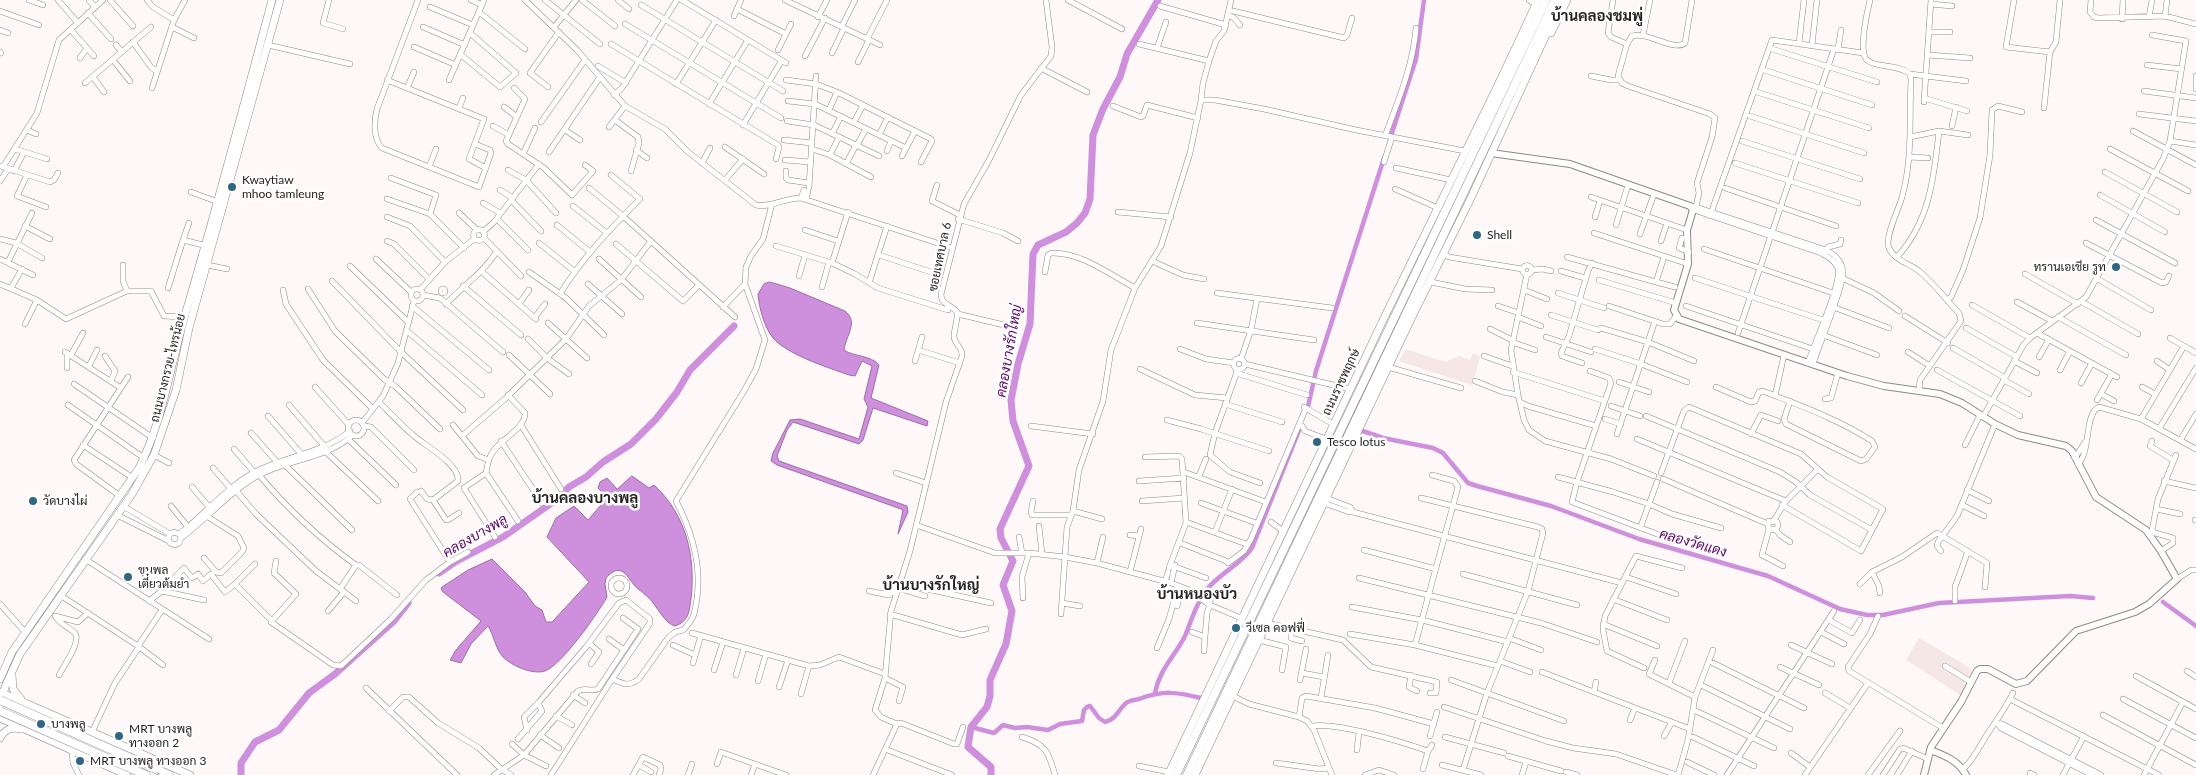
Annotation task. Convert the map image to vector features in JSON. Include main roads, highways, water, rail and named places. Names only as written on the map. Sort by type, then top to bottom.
[{"type":"main road","name":"ถนนบางกรวย-ไทรน้อย","points":[[1,671],[25,632],[133,478],[153,438],[273,5],[280,0]]},
{"type":"main road","name":"ถนนราชพฤกษ์","points":[[1171,774],[1241,618],[1488,104],[1533,0]]},
{"type":"main road","points":[[1517,97],[1530,77],[1568,0]]},
{"type":"main road","points":[[1434,273],[1517,97],[1555,2]]},
{"type":"main road","points":[[1187,775],[1555,2]]},
{"type":"main road","name":"ถนนราชพฤกษ์","points":[[1171,774],[1307,499],[1422,259],[1555,2]]},
{"type":"main road","name":"ถนนบางกรวย-ไทรน้อย","points":[[0,707],[1,695],[20,654],[117,515],[154,455],[176,390],[189,328],[268,45],[273,5]]},
{"type":"main road","points":[[1422,259],[1433,220]]},
{"type":"main road","points":[[1195,775],[1388,367],[1431,282],[1444,236]]},
{"type":"main road","points":[[1282,534],[1307,499]]},
{"type":"main road","points":[[1305,542],[1314,506]]},
{"type":"main road","points":[[1,671],[11,675],[13,689],[23,702]]},
{"type":"main road","points":[[1,695],[62,718],[190,775]]},
{"type":"main road","points":[[1,695],[169,775]]},
{"type":"main road","points":[[0,711],[130,772]]},
{"type":"main road","points":[[50,740],[42,732],[42,724],[51,716],[62,718]]},
{"type":"main road","points":[[0,718],[72,751],[130,772],[146,775]]},
{"type":"main road","points":[[0,738],[6,730],[12,728],[36,733]]},
{"type":"waterway","name":"คลองบางรักใหญ่","points":[[991,775],[991,767],[968,747],[971,727],[987,707],[990,696],[990,680],[1006,644],[1012,611],[1003,585],[1013,561],[1001,538],[1000,529],[1029,466],[1013,421],[1011,400],[1018,364],[1030,324],[1033,254],[1038,245],[1066,232],[1085,213],[1090,199],[1093,135],[1103,109],[1120,77],[1127,54],[1158,0]]},
{"type":"waterway","points":[[1390,139],[1416,59],[1424,0]]},
{"type":"waterway","points":[[1307,411],[1316,371],[1384,158]]},
{"type":"waterway","name":"คลองบางพลู","points":[[439,573],[455,562],[503,537],[556,500],[569,487],[586,477],[603,462],[631,444],[656,419],[677,392],[690,370],[734,326]]},
{"type":"waterway","points":[[1155,693],[1160,677],[1185,636],[1195,610],[1205,592],[1214,582],[1248,554],[1252,548],[1300,428]]},
{"type":"waterway","name":"คลองวัดแดง","points":[[1357,429],[1383,438],[1433,448],[1443,453],[1468,483],[1551,506],[1639,539],[1768,576],[1840,609],[1867,615],[1883,615],[1939,603],[2070,596],[2093,598]]},
{"type":"waterway","name":"คลองวัดแดง","points":[[2163,602],[2196,626]]},
{"type":"waterway","name":"คลองบางพลู","points":[[241,775],[241,763],[255,742],[279,730],[309,693],[335,674],[393,622],[408,603]]},
{"type":"waterway","points":[[971,727],[994,733],[1003,725],[1015,728],[1027,727],[1048,730],[1060,724],[1082,721],[1084,710],[1090,706],[1099,718],[1105,722],[1114,717],[1130,701],[1148,696],[1170,693],[1201,698]]},
{"type":"railway","points":[[0,702],[162,775]]},
{"type":"railway","points":[[0,710],[90,749]]},
{"type":"place","name":"Kwaytiaw mhoo tamleung","points":[[232,187]]},
{"type":"place","name":"Shell","points":[[1477,235]]},
{"type":"place","name":"ทรานเอเชีย รูท","points":[[2116,267]]},
{"type":"place","name":"Tesco lotus","points":[[1317,442]]},
{"type":"place","name":"วัดบางไผ่","points":[[33,501]]},
{"type":"place","name":"ขุนพล เตี๋ยวต้มยำ","points":[[128,577]]},
{"type":"place","name":"วีเซล คอฟฟี่","points":[[1236,628]]},
{"type":"place","name":"บางพลู","points":[[41,724]]},
{"type":"place","name":"MRT บางพลู ทางออก 2","points":[[119,736]]},
{"type":"place","name":"MRT บางพลู ทางออก 3","points":[[80,761]]},
{"type":"district","name":"บ้านคลองชมพู่","points":[[1597,16]]},
{"type":"district","name":"บ้านคลองบางพลู","points":[[585,498]]},
{"type":"district","name":"บ้านบางรักใหญ่","points":[[931,585]]},
{"type":"district","name":"บ้านหนองบัว","points":[[1197,594]]}]
